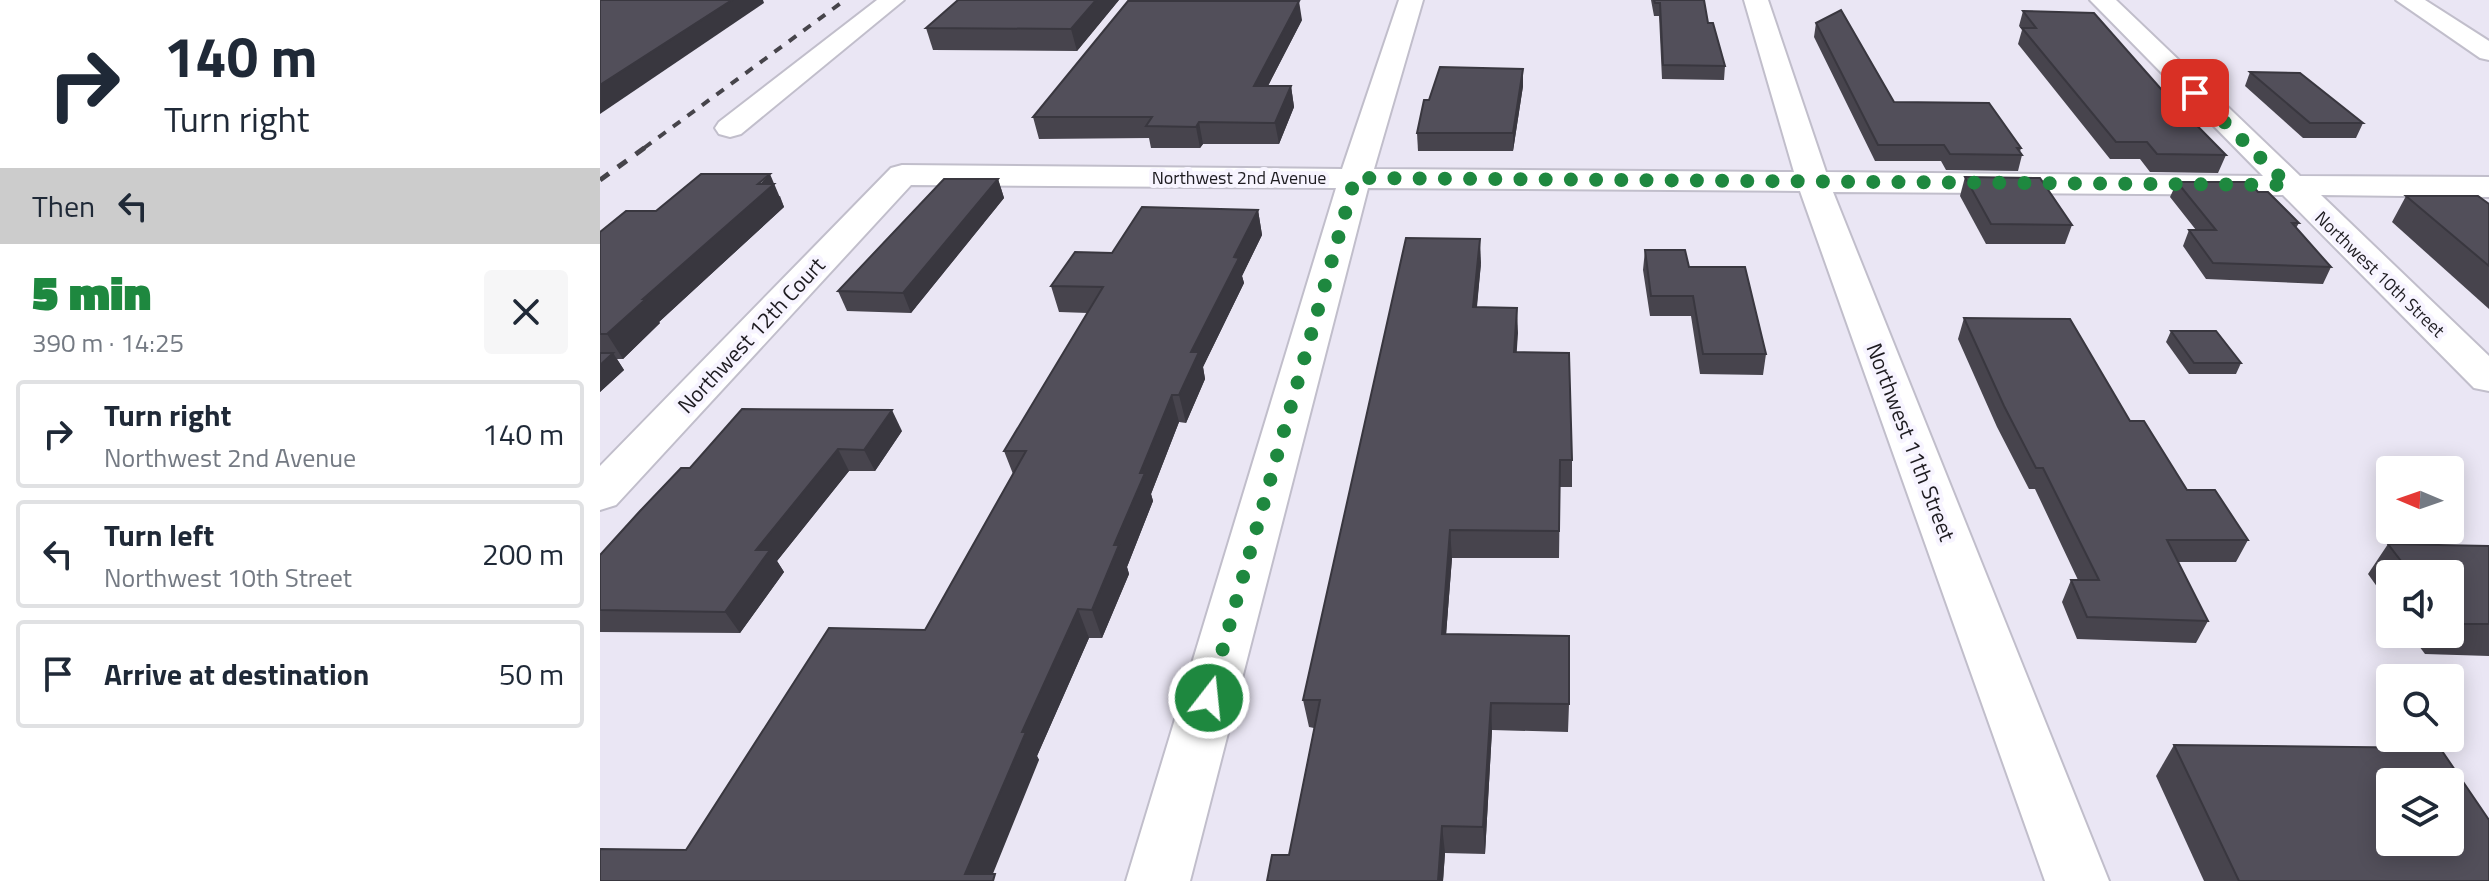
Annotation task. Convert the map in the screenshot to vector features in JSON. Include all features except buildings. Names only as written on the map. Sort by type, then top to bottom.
[{"type":"street","points":[[730,128],[892,0]]},
{"type":"street","points":[[1158,881],[1355,178],[1411,0]]},
{"type":"street","name":"Northwest 11th Street","points":[[1756,0],[1813,182],[2077,881]]},
{"type":"street","name":"Northwest 10th Street","points":[[2102,0],[2489,379]]},
{"type":"street","points":[[2408,0],[2489,52]]},
{"type":"street","name":"Northwest 2nd Avenue","points":[[902,175],[2489,187]]},
{"type":"street","name":"Northwest 12th Court","points":[[600,494],[902,175]]},
{"type":"railway","points":[[644,148],[845,0]]},
{"type":"railway","points":[[600,180],[647,146]]},
{"type":"route","points":[[1209,698],[1355,178],[2288,185],[2195,93]]}]
